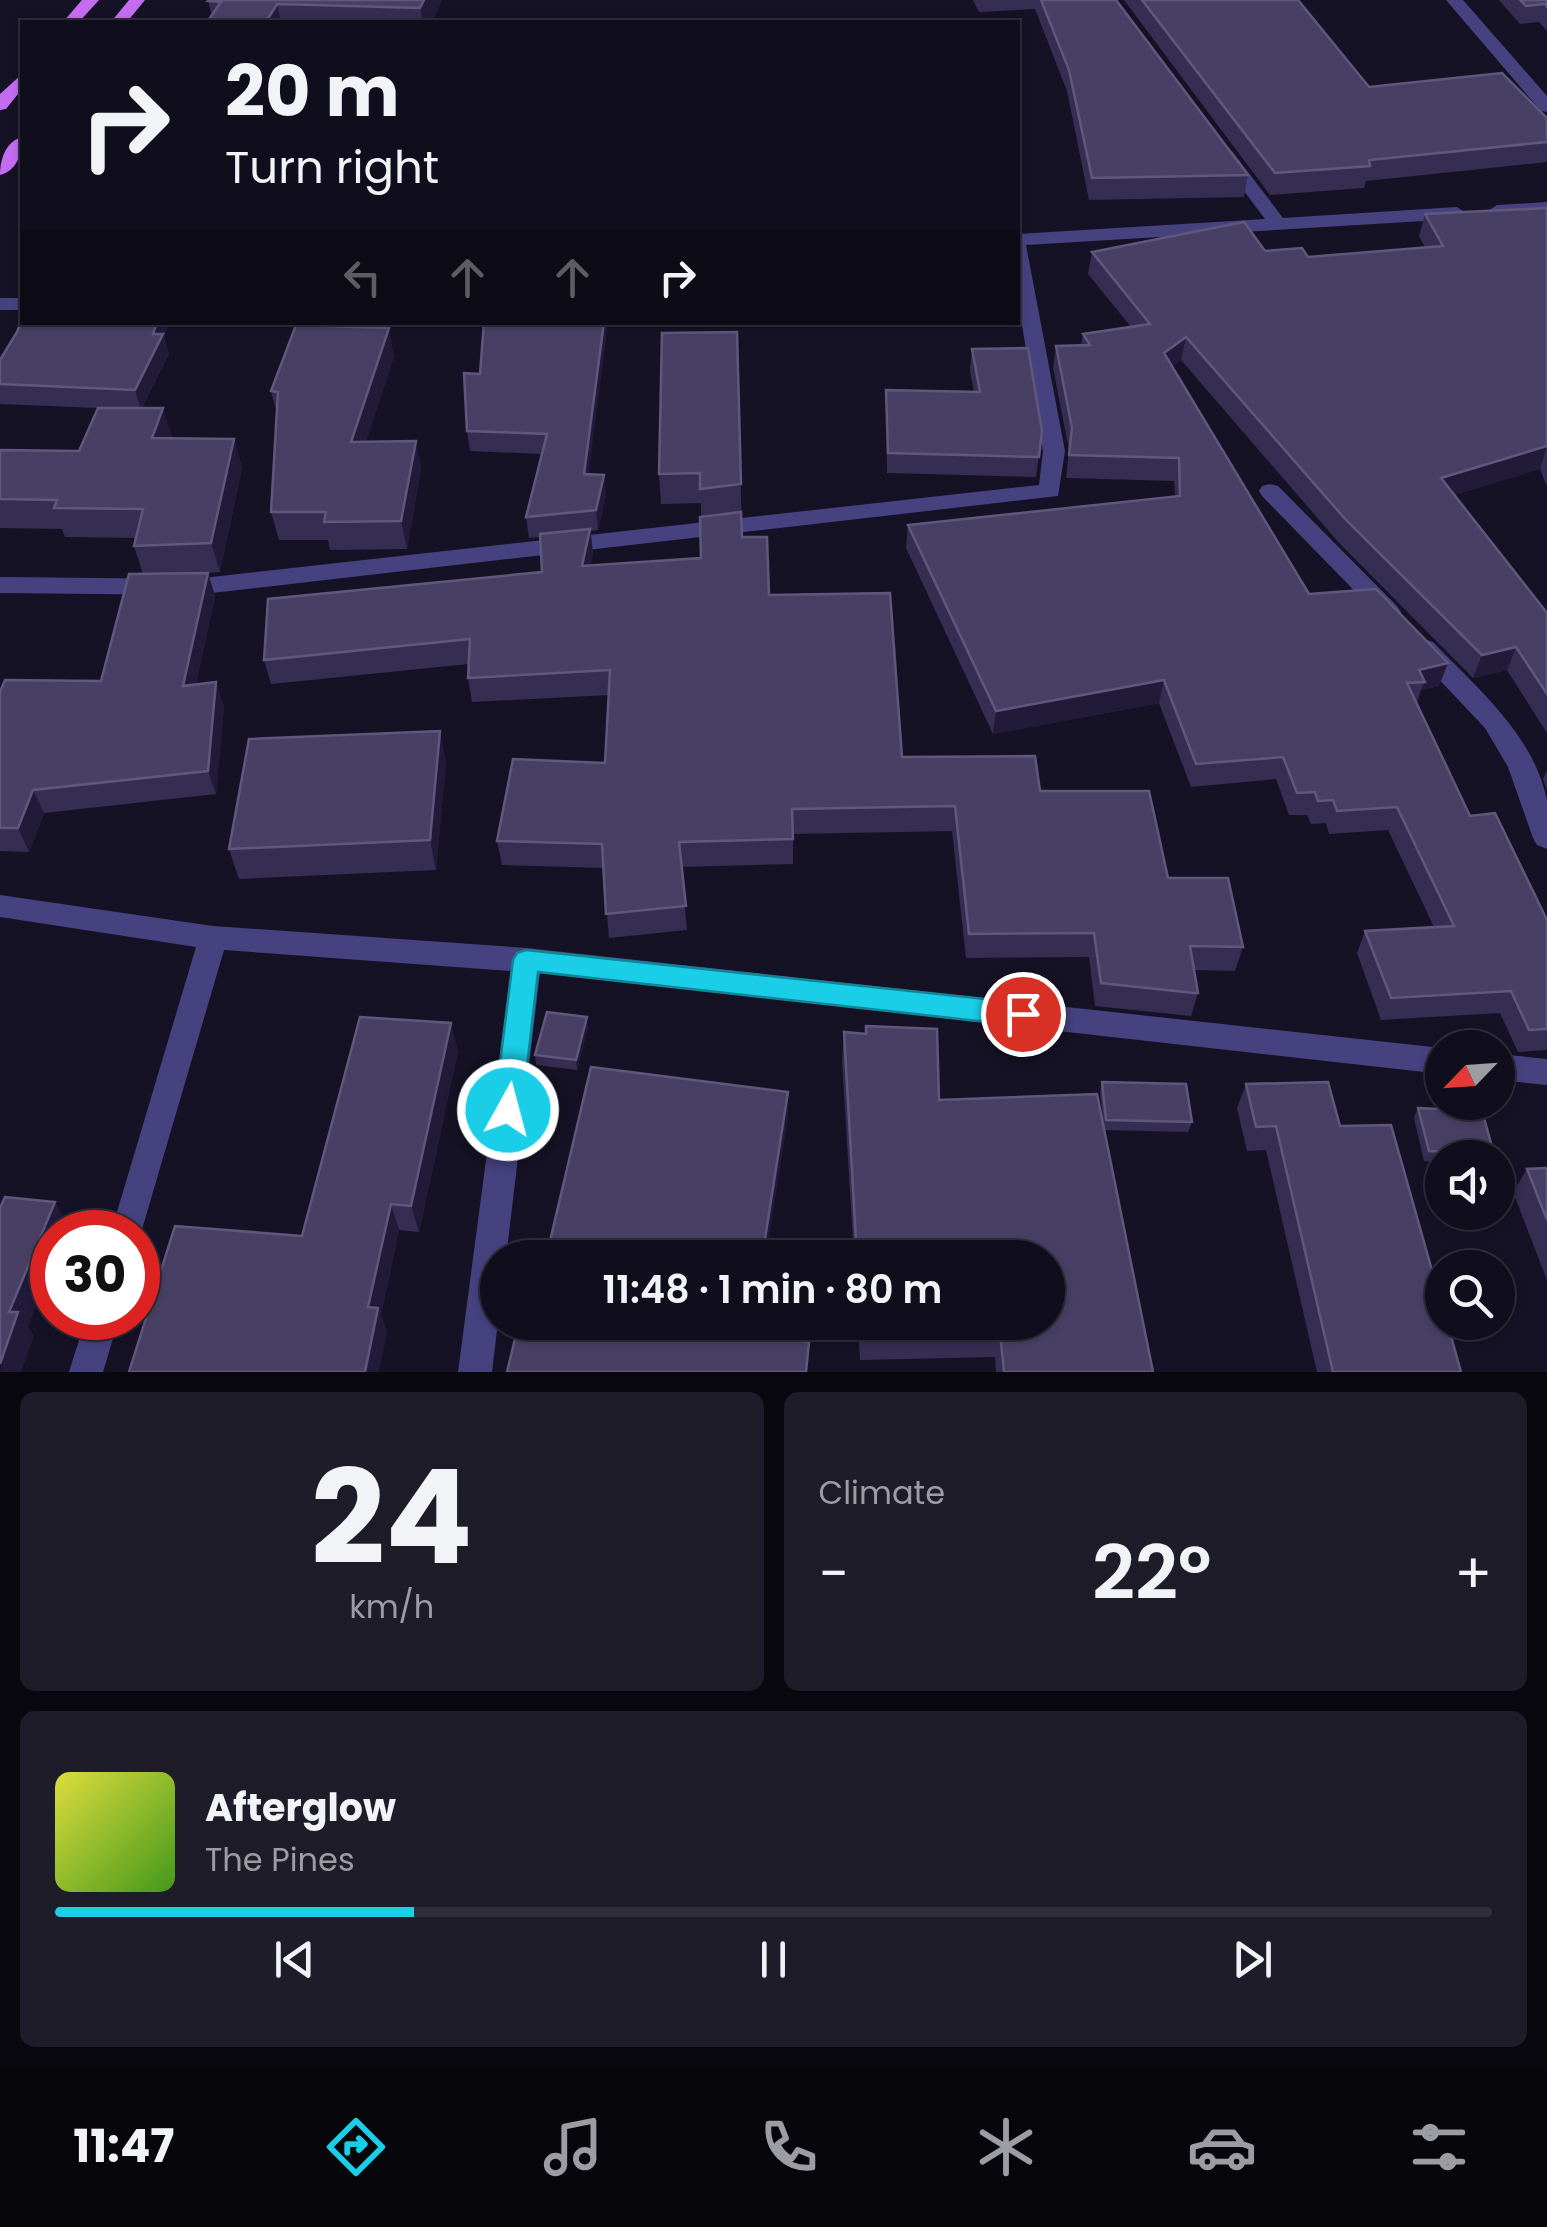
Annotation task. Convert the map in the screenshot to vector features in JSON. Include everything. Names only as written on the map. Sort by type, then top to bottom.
[{"type":"main road","points":[[73,20],[91,0]]},
{"type":"main road","points":[[121,20],[137,0]]},
{"type":"main road","points":[[0,105],[20,81]]},
{"type":"main road","points":[[0,170],[20,145]]},
{"type":"street","points":[[1454,0],[1547,106]]},
{"type":"street","points":[[1218,143],[1277,222]]},
{"type":"street","points":[[1020,244],[1277,222],[1547,208]]},
{"type":"street","points":[[0,585],[194,587],[1050,491],[1054,451],[1020,256]]},
{"type":"street","points":[[1270,491],[1494,721],[1522,766],[1547,838]]},
{"type":"street","points":[[0,906],[213,938],[526,960],[1425,1058]]},
{"type":"street","points":[[133,1210],[213,938]]},
{"type":"street","points":[[475,1372],[526,960]]},
{"type":"street","points":[[1515,1069],[1547,1072]]},
{"type":"street","points":[[86,1372],[95,1340]]},
{"type":"building","points":[[424,0],[420,8],[277,4],[267,20],[208,20],[221,2],[208,1]]},
{"type":"building","points":[[1041,0],[1116,0],[1248,175],[1092,178],[1069,70]]},
{"type":"building","points":[[1142,0],[1298,0],[1369,87],[1502,73],[1547,118],[1547,142],[1369,160],[1370,166],[1275,173]]},
{"type":"building","points":[[1520,0],[1547,0],[1547,7],[1526,6]]},
{"type":"building","points":[[1547,208],[1547,446],[1441,478],[1547,613],[1547,694],[1516,647],[1482,655],[1346,520],[1186,337],[1164,353],[1309,594],[1376,589],[1448,663],[1419,670],[1425,682],[1407,683],[1470,816],[1495,813],[1547,920],[1547,1029],[1529,1030],[1511,991],[1391,998],[1365,931],[1454,926],[1397,807],[1337,811],[1333,800],[1318,801],[1315,792],[1297,793],[1283,757],[1196,764],[1164,680],[996,711],[908,525],[1180,496],[1179,458],[1069,455],[1072,428],[1056,346],[1090,345],[1083,334],[1150,324],[1092,252],[1244,222],[1265,251],[1302,248],[1308,257],[1443,246],[1425,214]]},
{"type":"building","points":[[20,324],[156,325],[153,334],[163,334],[135,390],[0,384],[0,360]]},
{"type":"building","points":[[296,325],[389,328],[351,442],[416,441],[401,521],[324,522],[326,512],[271,512],[278,392],[271,391]]},
{"type":"building","points":[[484,325],[604,325],[584,474],[604,475],[596,510],[526,517],[547,434],[467,431],[464,373],[480,374]]},
{"type":"building","points":[[737,332],[741,484],[700,489],[700,473],[659,474],[662,333]]},
{"type":"building","points":[[1028,348],[1042,431],[1039,457],[888,453],[886,390],[980,392],[972,349]]},
{"type":"building","points":[[98,408],[163,408],[152,438],[234,439],[211,543],[134,546],[143,509],[54,508],[57,500],[0,499],[0,450],[79,451]]},
{"type":"building","points":[[741,512],[742,537],[767,537],[769,595],[890,593],[902,757],[1035,756],[1040,791],[1149,791],[1168,878],[1228,878],[1243,947],[1190,946],[1198,993],[1194,993],[1101,983],[1094,933],[969,934],[955,806],[792,809],[793,839],[679,842],[686,906],[606,914],[602,844],[497,841],[513,759],[605,763],[610,670],[468,678],[470,639],[264,660],[268,599],[542,572],[540,534],[590,529],[582,566],[701,558],[700,517]]},
{"type":"building","points":[[208,573],[183,686],[216,682],[208,771],[33,790],[18,828],[0,828],[0,692],[5,680],[101,681],[129,574]]},
{"type":"building","points":[[440,731],[430,840],[229,849],[249,739]]},
{"type":"building","points":[[547,1012],[587,1017],[576,1060],[535,1055]]},
{"type":"building","points":[[360,1017],[451,1023],[411,1206],[391,1204],[368,1307],[378,1308],[365,1372],[129,1372],[139,1340],[160,1340],[160,1274],[175,1226],[302,1236]]},
{"type":"building","points":[[866,1026],[937,1029],[939,1100],[1097,1094],[1153,1372],[1004,1372],[1001,1340],[1065,1340],[1065,1240],[856,1240],[844,1032],[866,1034]]},
{"type":"building","points":[[591,1067],[788,1092],[765,1240],[550,1240]]},
{"type":"building","points":[[1102,1082],[1186,1084],[1192,1122],[1106,1120]]},
{"type":"building","points":[[1328,1082],[1340,1126],[1391,1125],[1426,1250],[1425,1340],[1452,1340],[1461,1372],[1333,1372],[1276,1126],[1256,1127],[1246,1084]]},
{"type":"building","points":[[1418,1108],[1425,1108],[1425,1120],[1485,1120],[1490,1140],[1426,1140]]},
{"type":"building","points":[[1547,1168],[1547,1220],[1527,1169]]},
{"type":"building","points":[[5,1197],[55,1202],[52,1210],[30,1210],[30,1262],[9,1312],[18,1312],[0,1364],[0,1208]]},
{"type":"building","points":[[515,1340],[809,1342],[806,1372],[507,1372]]},
{"type":"route","points":[[508,1110],[526,960],[1023,1014]]}]
